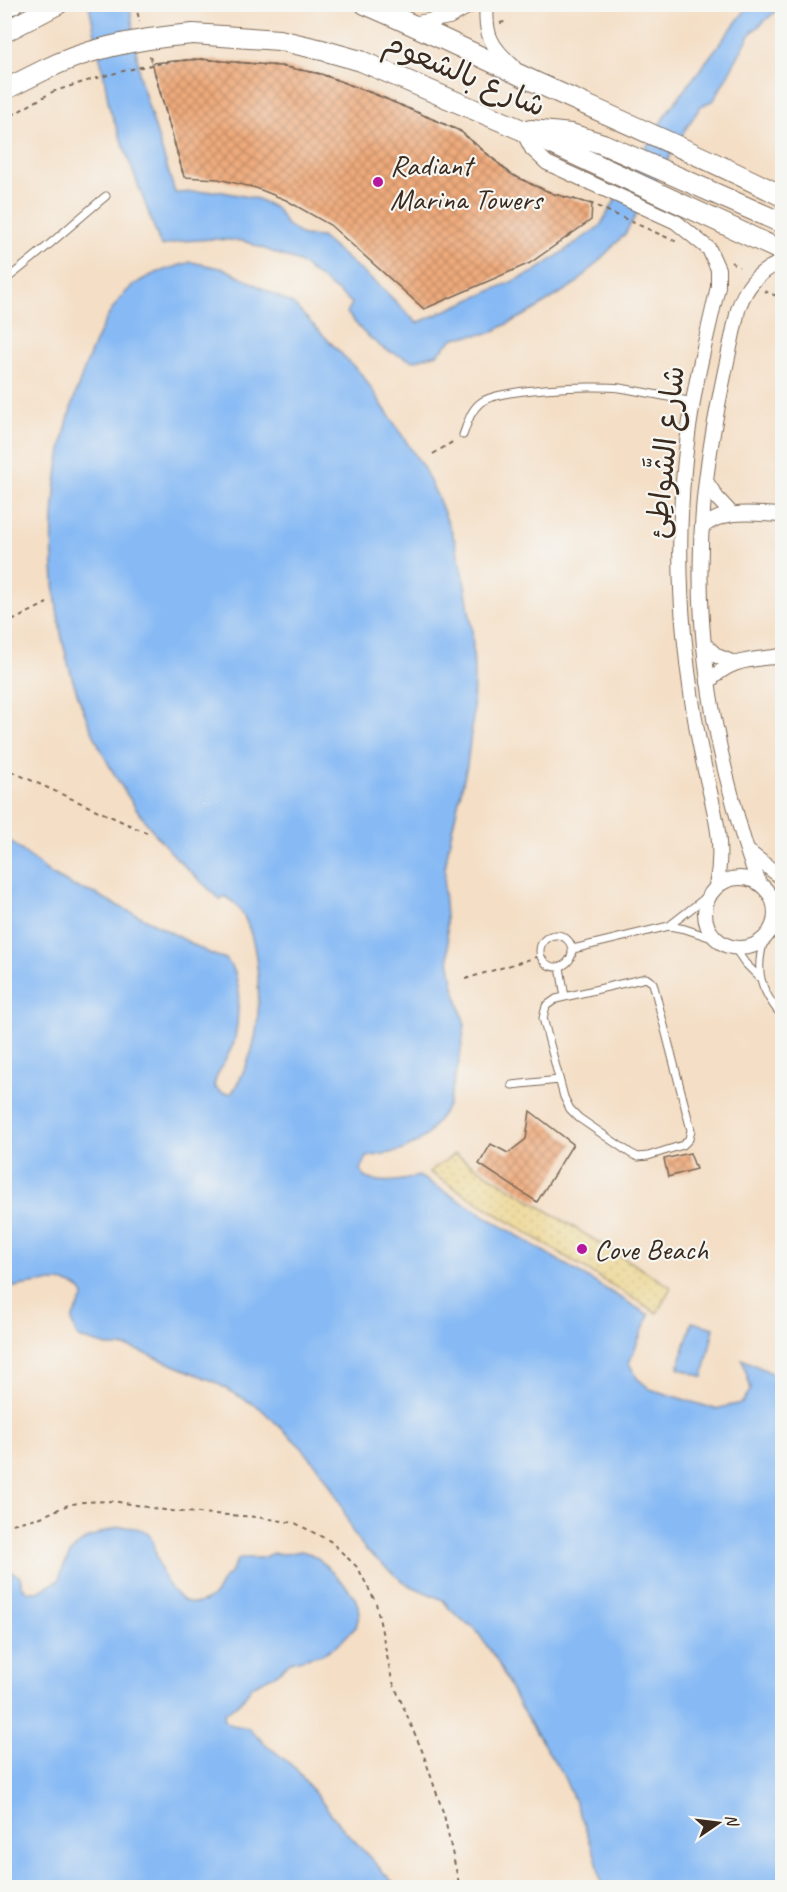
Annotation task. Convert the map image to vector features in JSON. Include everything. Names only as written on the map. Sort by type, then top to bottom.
[{"type":"main road","points":[[4,4],[12,4]]},
{"type":"main road","points":[[4,32],[58,4]]},
{"type":"main road","name":"شارع بالشعوم","points":[[365,4],[718,164],[783,196]]},
{"type":"main road","name":"شارع بالشعوم","points":[[4,90],[86,52],[161,37],[193,34],[279,40],[361,62],[522,130],[587,171],[679,214],[783,251]]},
{"type":"main road","points":[[522,130],[571,134],[603,144],[783,222]]},
{"type":"street","points":[[412,24],[449,17],[473,4]]},
{"type":"street","points":[[487,4],[486,26],[493,46],[526,78]]},
{"type":"street","name":"شارع الشَّواطِئ","points":[[679,214],[709,249],[715,260],[719,277],[693,402],[684,483],[682,532],[684,630],[694,719],[720,832],[720,860],[713,890]]},
{"type":"street","name":"شارع الشَّواطِئ","points":[[760,884],[746,850],[724,767],[708,682],[702,600],[702,527],[706,481],[720,397],[741,302],[754,281],[769,268],[783,262]]},
{"type":"street","name":"شارع الشَّواطِئ","points":[[702,527],[716,518],[731,513],[706,481]]},
{"type":"street","points":[[731,513],[783,515]]},
{"type":"street","points":[[704,644],[717,656],[734,663]]},
{"type":"street","points":[[708,682],[720,671],[734,663],[783,657]]},
{"type":"street","points":[[746,850],[783,878]]},
{"type":"street","points":[[742,877],[760,884],[778,906],[773,932],[751,946],[734,947],[718,940],[710,931],[705,919],[705,906],[713,890],[733,878],[742,877]]},
{"type":"lane","points":[[4,281],[106,196]]},
{"type":"lane","points":[[464,435],[471,415],[480,402],[506,393],[592,387],[618,388],[693,402]]},
{"type":"lane","points":[[669,926],[713,890]]},
{"type":"lane","points":[[573,949],[669,926],[718,940]]},
{"type":"lane","points":[[759,977],[760,957],[773,932]]},
{"type":"lane","points":[[557,934],[564,936],[573,949],[567,963],[560,967],[552,967],[540,956],[543,940],[557,934]]},
{"type":"lane","points":[[734,947],[759,977],[768,998],[783,1016]]},
{"type":"lane","points":[[560,967],[565,997]]},
{"type":"lane","points":[[642,978],[651,981],[691,1130],[690,1139],[680,1147],[643,1157],[634,1155],[574,1114],[566,1103],[543,1018],[550,1002],[565,997],[642,978]]},
{"type":"lane","points":[[512,1085],[559,1080]]},
{"type":"path","points":[[135,4],[141,24]]},
{"type":"path","points":[[500,22],[508,21]]},
{"type":"path","points":[[149,53],[184,177]]},
{"type":"path","points":[[4,120],[52,92],[92,79],[165,61],[200,59],[280,66],[321,74],[460,131],[511,174],[554,194],[592,204],[684,245]]},
{"type":"path","points":[[764,291],[783,297]]},
{"type":"path","points":[[433,454],[464,435]]},
{"type":"path","points":[[4,625],[47,603]]},
{"type":"path","points":[[4,768],[147,833]]},
{"type":"path","points":[[465,979],[540,956]]},
{"type":"path","points":[[4,1526],[41,1517],[68,1505],[113,1501],[170,1511],[257,1517],[295,1523],[330,1540],[358,1568],[376,1603],[392,1680],[423,1753],[444,1815],[460,1887]]},
{"type":"sand","name":"Cove Beach","points":[[455,1154],[671,1287],[657,1313],[429,1172]]},
{"type":"water","points":[[89,5],[128,5],[140,79],[175,193],[218,191],[258,199],[277,209],[286,224],[303,236],[321,237],[385,291],[417,323],[534,272],[600,226],[666,114],[747,8],[746,5],[782,5],[782,9],[775,12],[751,33],[714,100],[701,106],[688,125],[625,234],[578,282],[534,310],[490,333],[454,338],[437,354],[413,361],[384,349],[363,332],[347,313],[352,303],[299,262],[244,241],[213,239],[183,241],[161,246],[109,107]]},
{"type":"water","points":[[191,262],[225,269],[293,304],[363,376],[423,467],[455,541],[465,585],[472,629],[473,717],[467,765],[445,868],[444,890],[449,959],[465,1025],[459,1062],[448,1106],[428,1134],[415,1144],[400,1151],[367,1157],[361,1169],[364,1177],[385,1182],[419,1176],[649,1315],[629,1363],[637,1378],[650,1389],[715,1409],[742,1403],[751,1389],[742,1359],[782,1378],[782,1887],[602,1887],[596,1858],[563,1775],[520,1707],[496,1659],[474,1627],[466,1623],[443,1600],[409,1585],[365,1549],[352,1531],[340,1502],[324,1475],[302,1448],[260,1408],[213,1381],[137,1350],[111,1347],[79,1338],[72,1320],[84,1296],[71,1284],[48,1282],[5,1289],[5,837],[51,874],[146,919],[211,954],[226,959],[235,972],[239,992],[234,1043],[214,1086],[220,1092],[232,1093],[246,1066],[255,1038],[258,982],[252,939],[246,921],[237,906],[224,896],[221,900],[169,850],[135,807],[114,774],[89,724],[73,680],[62,636],[55,590],[52,543],[54,497],[61,451],[72,406],[94,344],[114,307],[133,286],[157,273]]},
{"type":"water","points":[[692,1322],[714,1328],[703,1377],[678,1368]]},
{"type":"water","points":[[119,1527],[137,1528],[149,1535],[166,1581],[178,1596],[186,1601],[195,1603],[214,1595],[223,1579],[230,1574],[240,1558],[262,1558],[273,1553],[285,1554],[301,1551],[311,1554],[346,1586],[355,1598],[360,1611],[356,1627],[335,1647],[322,1654],[290,1662],[276,1674],[252,1686],[241,1702],[225,1713],[224,1717],[226,1722],[232,1725],[249,1728],[296,1769],[339,1824],[397,1887],[5,1887],[5,1567],[20,1577],[22,1586],[28,1592],[38,1592],[59,1580],[68,1558],[80,1543],[97,1534]]},
{"type":"building","name":"Radiant Marina Towers","points":[[200,59],[280,66],[321,74],[377,95],[460,131],[511,174],[554,194],[592,204],[591,220],[530,263],[424,309],[330,225],[286,200],[256,188],[218,179],[184,177],[152,63]]},
{"type":"building","name":"Cove Beach","points":[[530,1111],[573,1144],[537,1202],[479,1164],[491,1144],[508,1153],[526,1139]]},
{"type":"building","points":[[690,1153],[696,1169],[668,1177],[664,1159]]},
{"type":"place","name":"Radiant Marina Towers","points":[[378,182]]},
{"type":"place","name":"Cove Beach","points":[[582,1249]]}]
